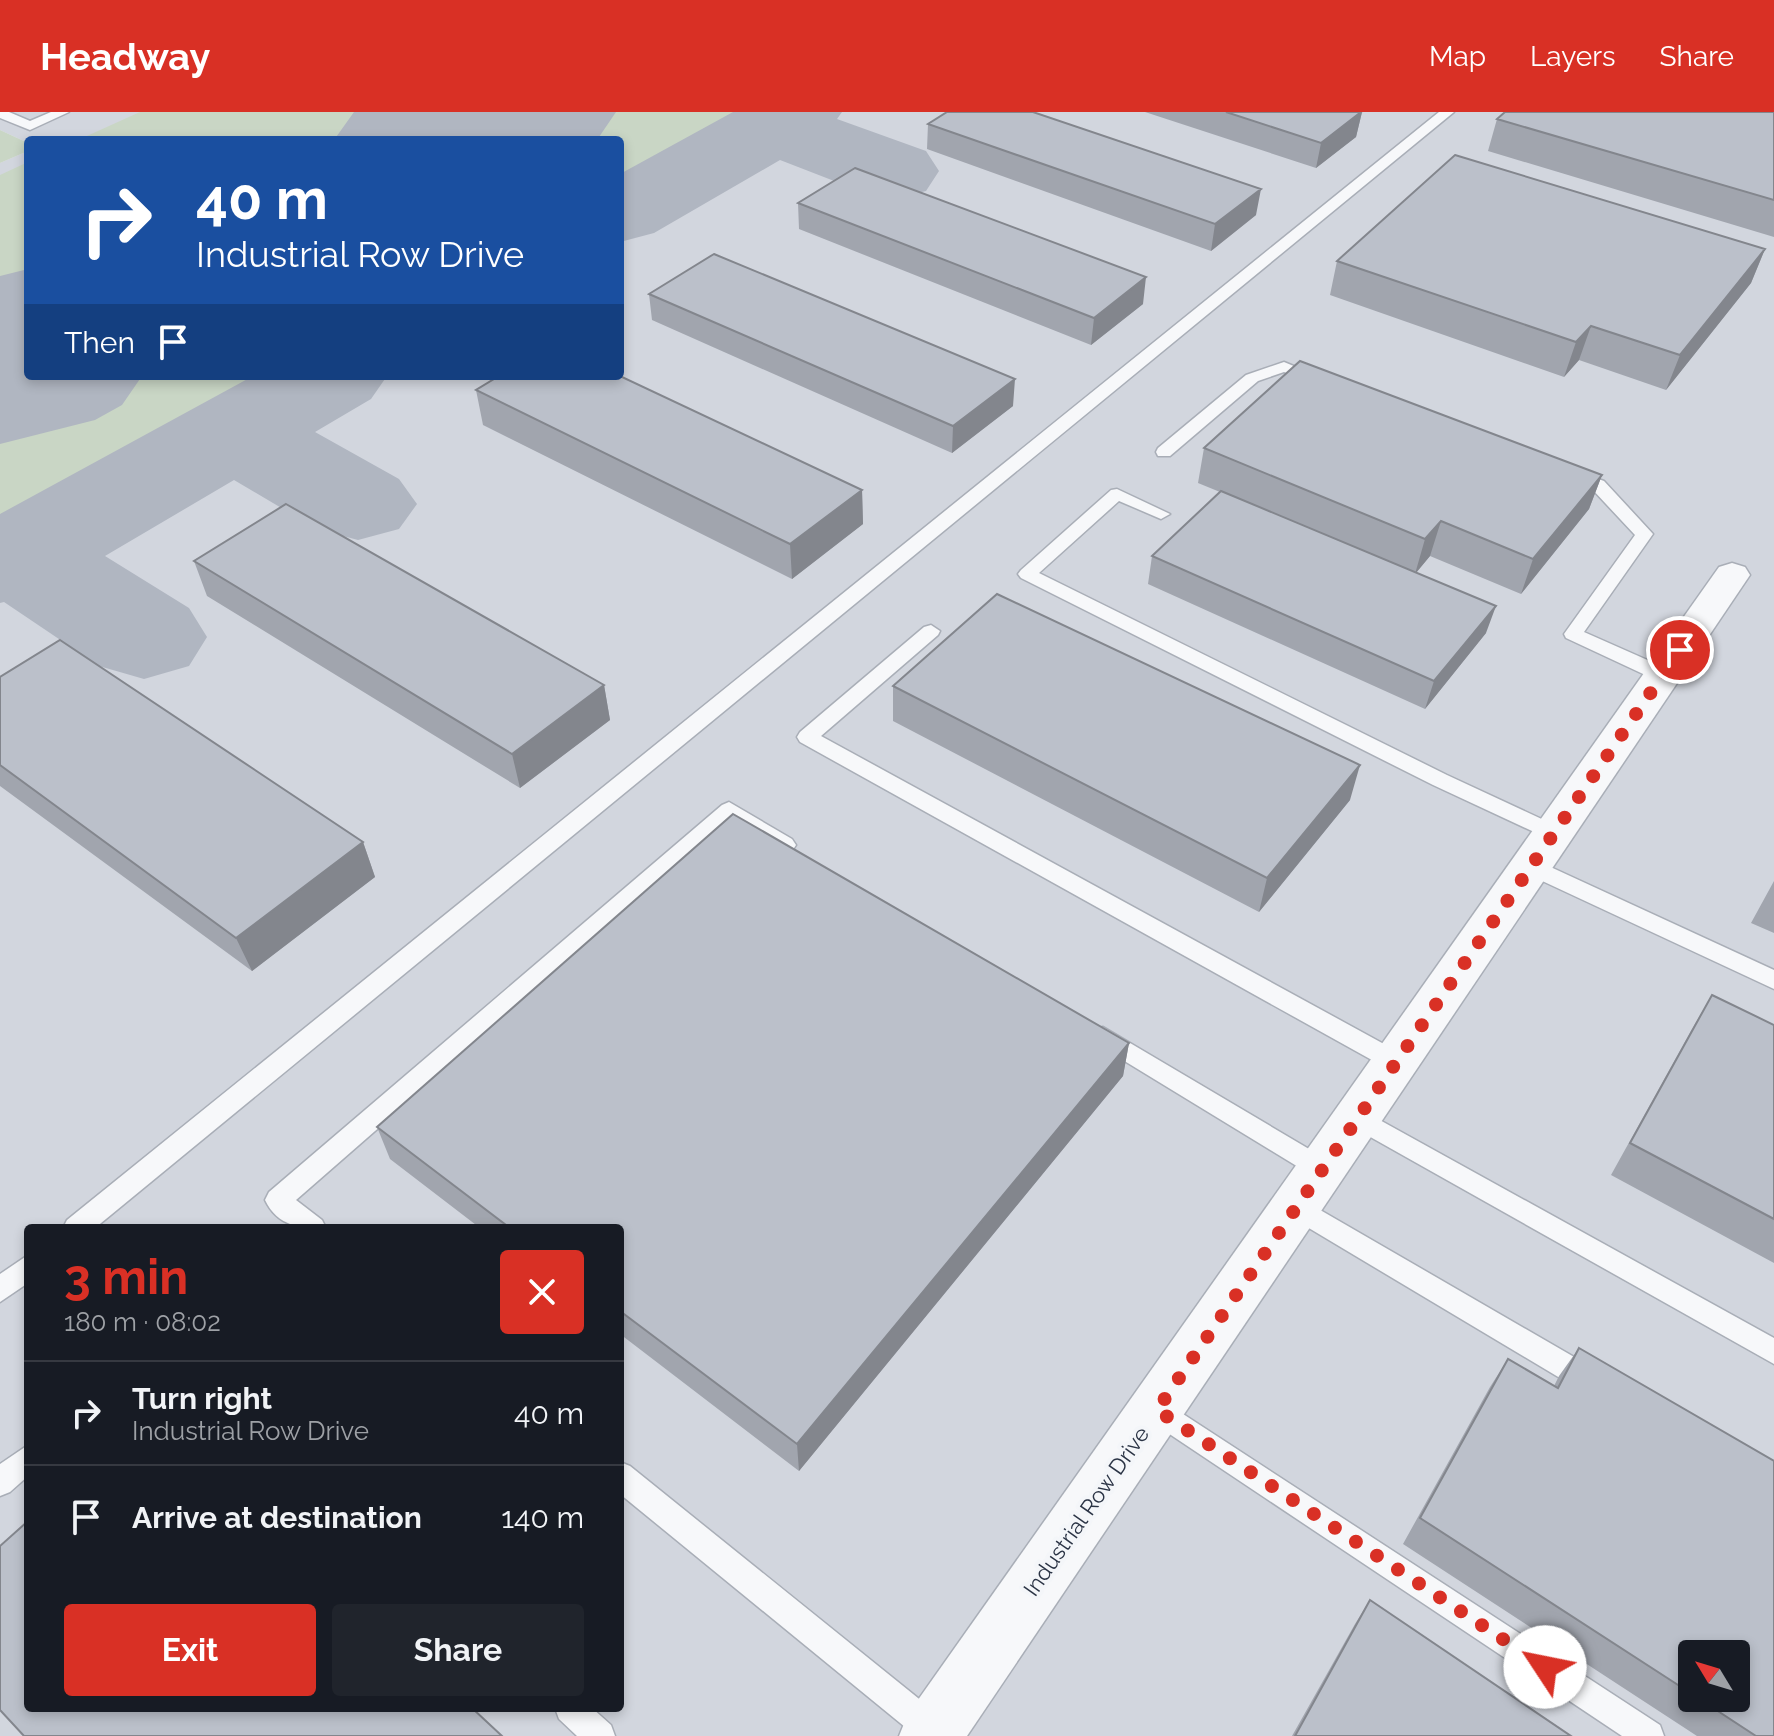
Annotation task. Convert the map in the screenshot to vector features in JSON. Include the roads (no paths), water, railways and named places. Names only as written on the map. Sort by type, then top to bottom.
[{"type":"street","name":"Industrial Row Drive","points":[[932,1733],[1732,575]]},
{"type":"lane","points":[[0,113],[30,126],[62,112]]},
{"type":"lane","points":[[81,1224],[1447,112]]},
{"type":"lane","points":[[1164,452],[1252,378],[1284,367],[1329,383]]},
{"type":"lane","points":[[1553,468],[1598,485],[1644,534],[1573,634],[1663,675]]},
{"type":"lane","points":[[1161,514],[1117,494],[1027,574],[1440,780],[1543,849],[1774,980]]},
{"type":"lane","points":[[931,631],[807,737],[1396,1062]]},
{"type":"lane","points":[[308,1224],[278,1200],[729,810],[810,859]]},
{"type":"lane","points":[[1079,1022],[1309,1188],[1610,1392]]},
{"type":"lane","points":[[1358,1118],[1774,1352]]},
{"type":"lane","points":[[0,1290],[24,1270]]},
{"type":"lane","points":[[1157,1410],[1649,1736]]},
{"type":"lane","points":[[0,1482],[24,1461]]},
{"type":"lane","points":[[624,1479],[932,1733]]},
{"type":"lane","points":[[574,1712],[600,1736]]}]
